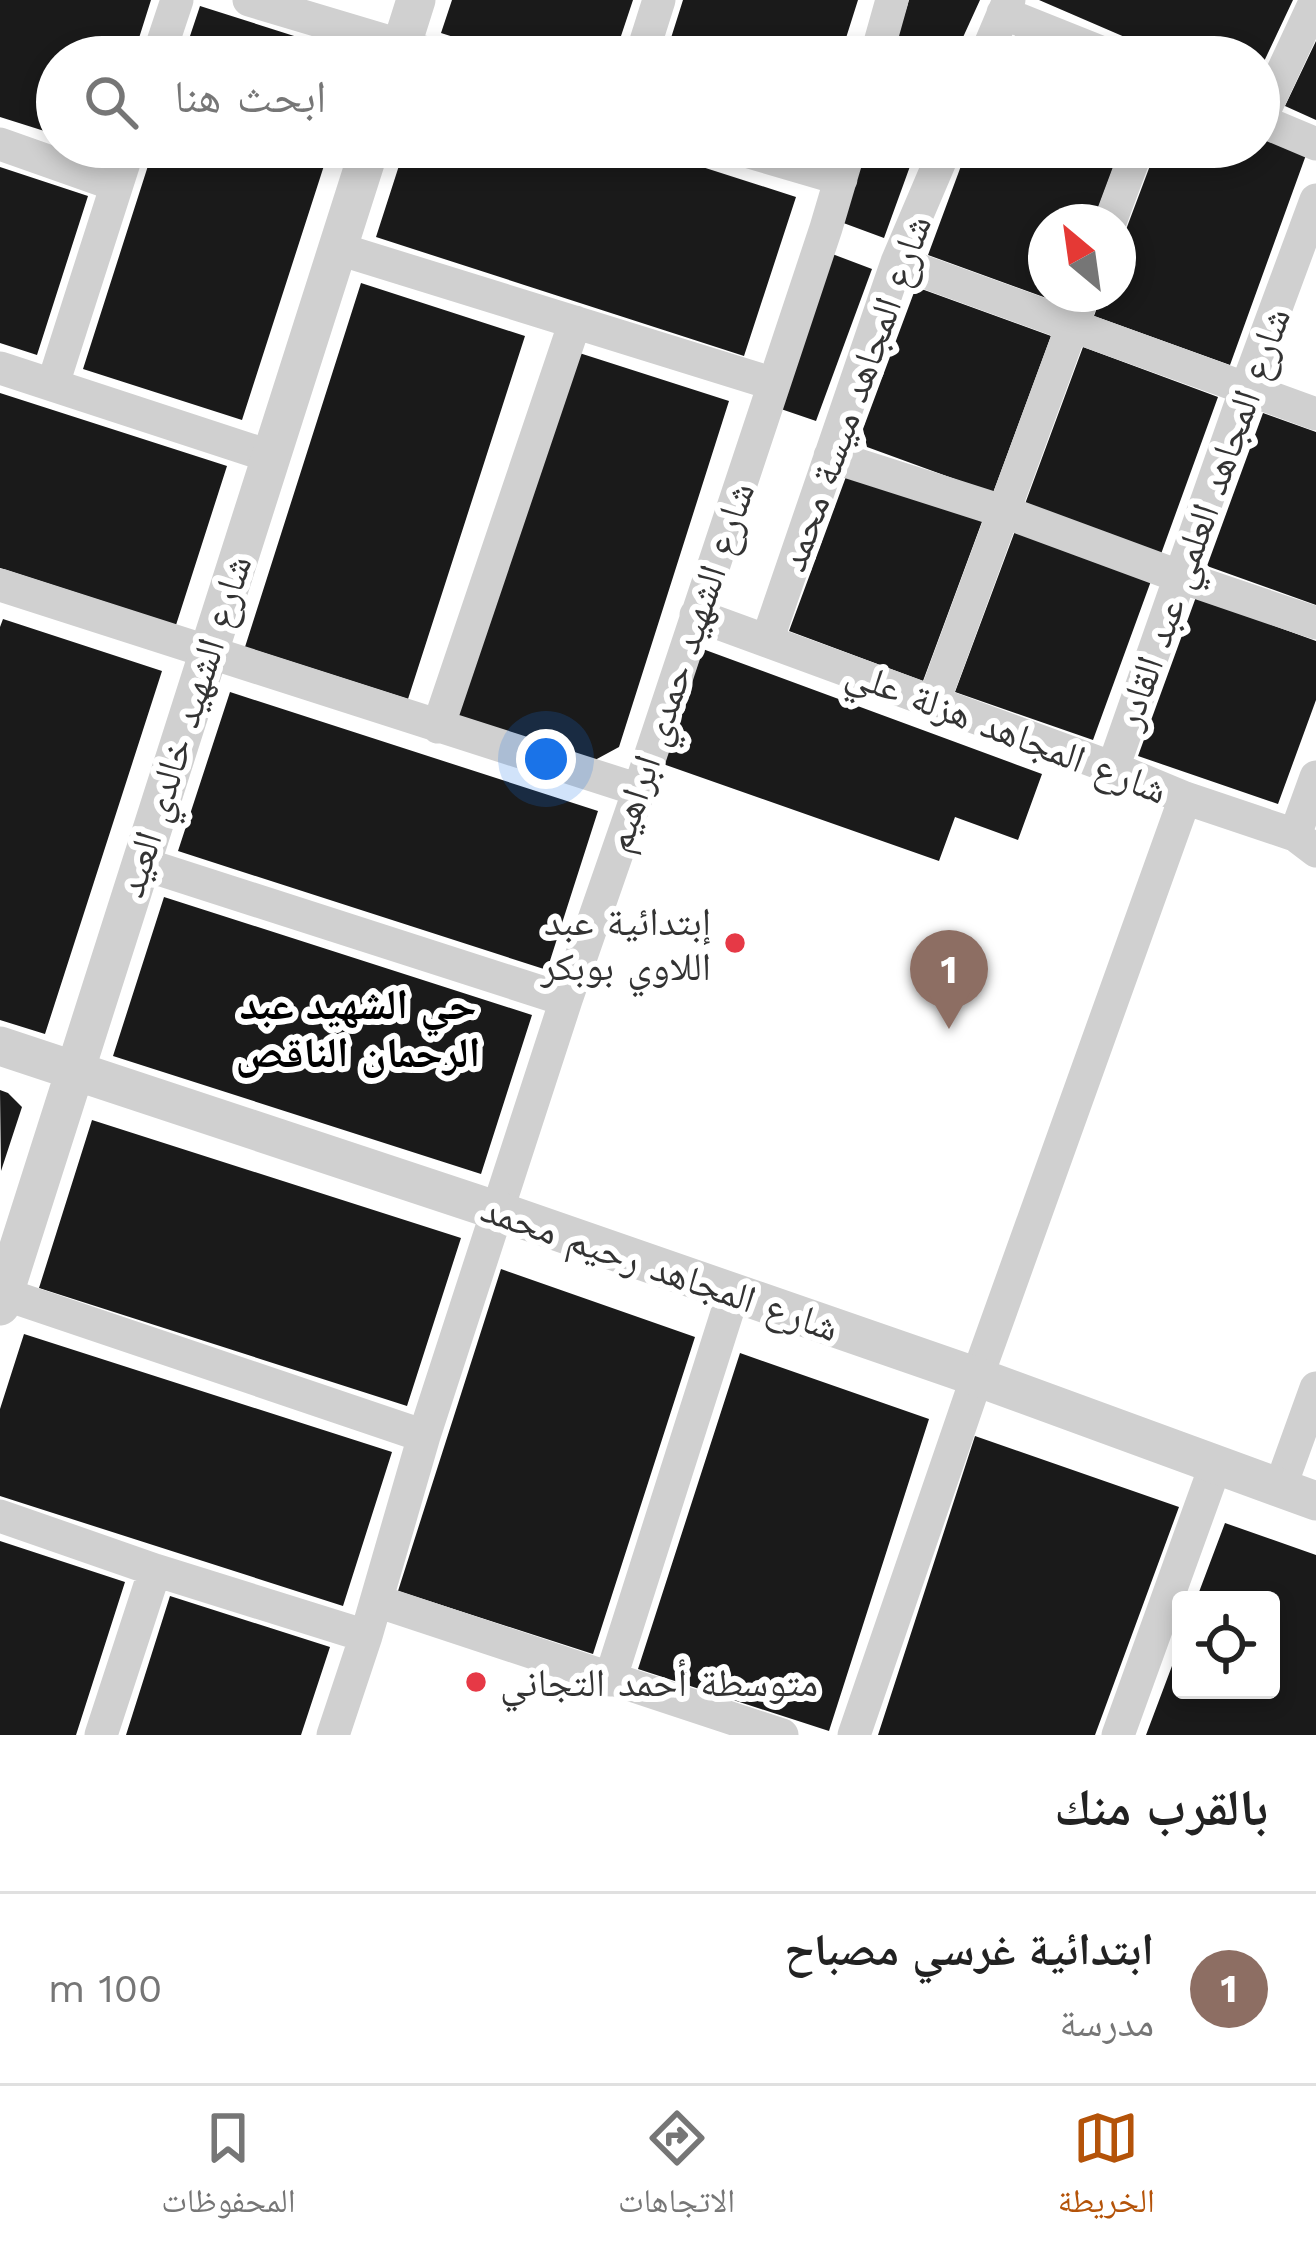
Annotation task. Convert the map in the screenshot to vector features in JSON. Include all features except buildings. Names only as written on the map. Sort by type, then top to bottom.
[{"type":"street","points":[[165,36],[177,0]]},
{"type":"street","points":[[249,0],[356,36]]},
{"type":"street","points":[[405,36],[416,0]]},
{"type":"street","points":[[648,36],[659,0]]},
{"type":"street","points":[[882,36],[892,0]]},
{"type":"street","points":[[1280,76],[1316,0]]},
{"type":"street","points":[[994,36],[1006,6],[1069,36]]},
{"type":"street","points":[[1280,129],[1316,144]]},
{"type":"street","points":[[0,144],[36,156]]},
{"type":"street","points":[[70,168],[116,184]]},
{"type":"street","points":[[53,385],[122,168]]},
{"type":"street","name":"شارع الشهيد خالدي العيد","points":[[2,1300],[9,1249],[74,1072],[364,168]]},
{"type":"street","name":"شارع الشهيد حمدي ابراهيم","points":[[333,1735],[424,1436],[566,1000],[843,168]]},
{"type":"street","name":"شارع المجاهد ميسة محمد","points":[[767,641],[897,262],[937,168]]},
{"type":"street","points":[[1117,204],[1130,168]]},
{"type":"street","name":"شارع المجاهد العلمي عبد القادر","points":[[1113,768],[1316,200]]},
{"type":"street","points":[[339,249],[774,384]]},
{"type":"street","points":[[897,262],[1028,297]]},
{"type":"street","points":[[933,703],[1077,312]]},
{"type":"street","points":[[1082,312],[1246,389],[1316,414]]},
{"type":"street","points":[[439,727],[575,322]]},
{"type":"street","points":[[0,368],[269,456]]},
{"type":"street","points":[[830,456],[1005,512],[1316,623]]},
{"type":"street","points":[[0,585],[639,790]]},
{"type":"street","name":"شارع المجاهد هزلة علي","points":[[696,615],[1305,843]]},
{"type":"street","points":[[1305,843],[1316,777]]},
{"type":"street","points":[[854,1735],[1184,798]]},
{"type":"street","points":[[140,863],[566,1000]]},
{"type":"street","name":"شارع المجاهد رحيم محمد","points":[[0,1046],[498,1211],[977,1377],[1298,1495]]},
{"type":"street","points":[[610,1680],[733,1294]]},
{"type":"street","points":[[2,1300],[424,1436]]},
{"type":"street","points":[[1298,1495],[1316,1388]]},
{"type":"street","points":[[1118,1735],[1216,1464]]},
{"type":"street","points":[[0,1516],[366,1636]]},
{"type":"street","points":[[101,1735],[155,1570]]},
{"type":"street","points":[[376,1601],[782,1735]]},
{"type":"place","name":"إبتدائية عبد اللاوي بوبكر","points":[[735,943]]},
{"type":"place","name":"ابتدائية غرسي مصباح","points":[[949,1029]]},
{"type":"place","name":"متوسطة أحمد التجاني","points":[[476,1682]]},
{"type":"district","name":"حي الشهيد عبد الرحمان الناقص","points":[[358,1028]]}]
